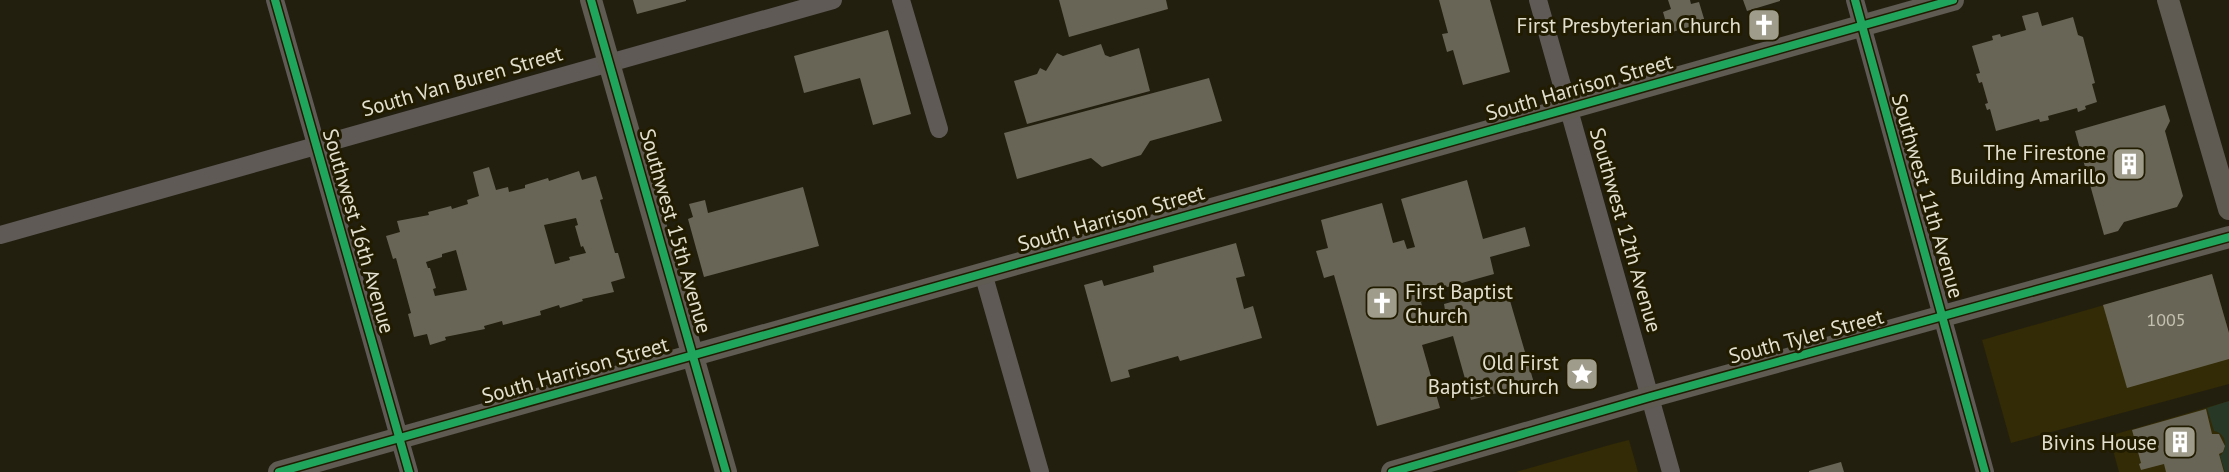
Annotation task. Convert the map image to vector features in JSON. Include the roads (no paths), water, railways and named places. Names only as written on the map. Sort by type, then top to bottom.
[{"type":"main road","name":"Southwest 15th Avenue","points":[[591,0],[726,472]]},
{"type":"main road","name":"South Harrison Street","points":[[279,472],[1953,0]]},
{"type":"main road","points":[[2168,0],[2229,209]]},
{"type":"main road","name":"South Tyler Street","points":[[1392,472],[1650,397],[2229,237]]},
{"type":"street","name":"Southwest 16th Avenue","points":[[274,0],[409,472]]},
{"type":"street","name":"South Van Buren Street","points":[[0,235],[833,0]]},
{"type":"street","points":[[901,0],[939,129]]},
{"type":"street","name":"Southwest 12th Avenue","points":[[1538,0],[1671,472]]},
{"type":"street","name":"Southwest 11th Avenue","points":[[1855,0],[1985,472]]},
{"type":"street","points":[[983,273],[1040,472]]},
{"type":"place","name":"First Presbyterian Church","points":[[1764,25]]},
{"type":"place","name":"The Firestone Building Amarillo","points":[[2129,164]]},
{"type":"place","name":"First Baptist Church","points":[[1382,303]]},
{"type":"place","name":"Old First Baptist Church","points":[[1582,374]]},
{"type":"place","name":"Bivins House","points":[[2180,442]]}]
